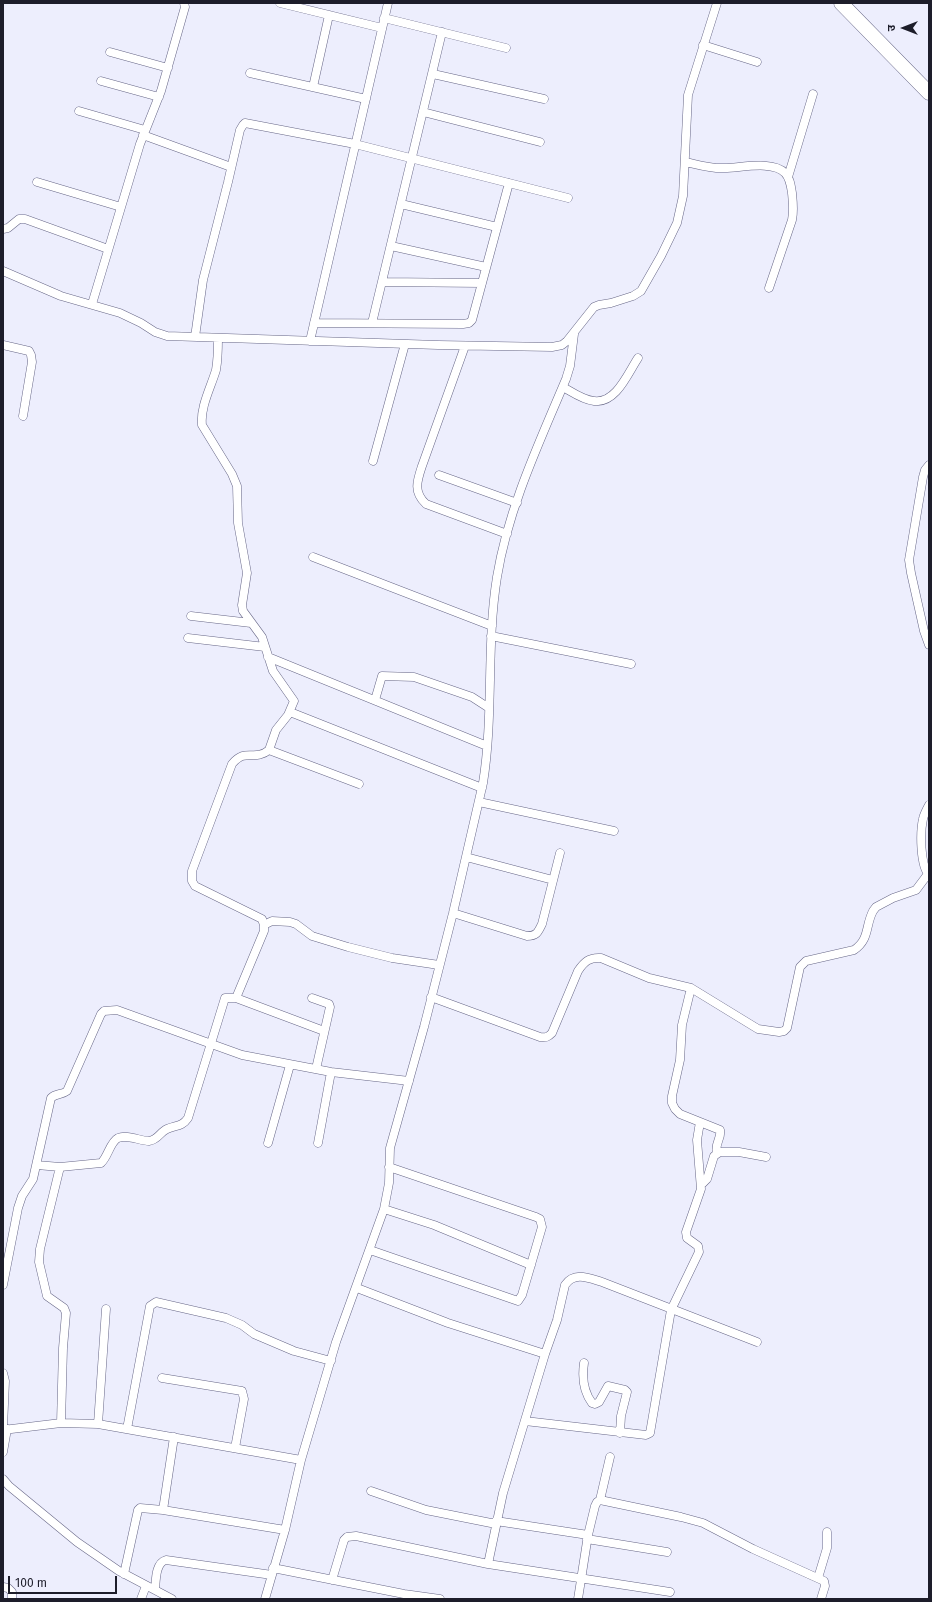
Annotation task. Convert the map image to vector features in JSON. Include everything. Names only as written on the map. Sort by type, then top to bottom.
[{"type":"highway","points":[[840,3],[929,93]]},
{"type":"highway","points":[[852,3],[929,81]]},
{"type":"street","points":[[92,304],[144,133],[159,97],[168,68],[184,3]]},
{"type":"street","points":[[280,3],[382,28]]},
{"type":"street","points":[[310,341],[388,3]]},
{"type":"street","points":[[3,271],[61,296],[120,313],[161,335],[465,346],[552,347],[562,345],[574,334],[584,319],[594,308],[599,305],[633,296],[644,289],[677,223],[684,196],[688,95],[717,3]]},
{"type":"street","points":[[313,87],[329,15]]},
{"type":"street","points":[[384,18],[506,48]]},
{"type":"street","points":[[372,323],[442,32]]},
{"type":"street","points":[[703,45],[757,62]]},
{"type":"street","points":[[110,52],[168,68]]},
{"type":"street","points":[[250,73],[366,99]]},
{"type":"street","points":[[432,74],[544,99]]},
{"type":"street","points":[[101,81],[159,97]]},
{"type":"street","points":[[788,177],[813,94]]},
{"type":"street","points":[[79,111],[144,133],[232,167]]},
{"type":"street","points":[[423,112],[540,142]]},
{"type":"street","points":[[195,337],[203,280],[242,124],[245,123],[355,144],[568,198]]},
{"type":"street","points":[[686,162],[714,168],[754,166],[772,167],[780,169],[788,177],[794,204],[792,220],[769,288]]},
{"type":"street","points":[[37,182],[121,207]]},
{"type":"street","points":[[314,323],[469,323],[472,320],[509,183]]},
{"type":"street","points":[[401,204],[497,227]]},
{"type":"street","points":[[3,229],[8,228],[22,218],[108,249]]},
{"type":"street","points":[[391,246],[486,267]]},
{"type":"street","points":[[382,282],[482,283]]},
{"type":"street","points":[[265,1599],[301,1460],[331,1361],[384,1209],[389,1183],[390,1148],[453,913],[482,788],[487,746],[491,636],[501,555],[532,459],[570,366],[574,334]]},
{"type":"street","points":[[218,338],[216,368],[201,419],[202,425],[232,474],[237,486],[238,523],[247,573],[242,611],[262,637],[273,671],[292,698],[294,704],[290,712],[276,730],[269,750],[260,755],[242,755],[232,764],[191,876],[195,886],[262,919],[264,931],[236,998]]},
{"type":"street","points":[[373,461],[405,344]]},
{"type":"street","points":[[3,345],[29,351],[31,355],[32,362],[23,416]]},
{"type":"street","points":[[465,346],[422,466],[418,479],[417,492],[426,504],[507,534]]},
{"type":"street","points":[[562,387],[588,399],[604,401],[610,398],[616,391],[638,358]]},
{"type":"street","points":[[929,464],[925,470],[909,560],[910,573],[924,631],[929,645]]},
{"type":"street","points":[[439,475],[517,503]]},
{"type":"street","points":[[313,557],[492,626]]},
{"type":"street","points":[[191,616],[251,623]]},
{"type":"street","points":[[491,636],[631,664]]},
{"type":"street","points":[[188,638],[265,647]]},
{"type":"street","points":[[268,657],[487,746]]},
{"type":"street","points":[[375,700],[382,676],[414,677],[472,698],[489,708]]},
{"type":"street","points":[[290,712],[482,788]]},
{"type":"street","points":[[269,750],[359,784]]},
{"type":"street","points":[[478,802],[614,832]]},
{"type":"street","points":[[431,997],[545,1038],[549,1037],[552,1033],[578,971],[583,964],[594,957],[601,958],[650,978],[691,988],[761,1029],[779,1032],[784,1031],[787,1028],[802,963],[854,950],[865,940],[871,915],[876,907],[898,896],[916,890],[928,875],[924,866],[921,833],[922,820],[929,804]]},
{"type":"street","points":[[453,913],[527,936],[538,934],[542,924],[560,853]]},
{"type":"street","points":[[466,857],[553,880]]},
{"type":"street","points":[[264,925],[277,921],[290,922],[296,924],[312,936],[348,947],[387,957],[439,965]]},
{"type":"street","points":[[691,988],[682,1025],[680,1060],[672,1096],[672,1103],[680,1114],[719,1129],[721,1132],[716,1146],[717,1153]]},
{"type":"street","points":[[37,1165],[60,1167],[100,1163],[104,1160],[114,1141],[118,1138],[123,1137],[149,1141],[156,1139],[166,1129],[185,1123],[188,1118],[223,1001],[227,997],[236,998],[324,1031]]},
{"type":"street","points":[[312,998],[329,1004],[330,1007],[316,1069]]},
{"type":"street","points":[[3,1284],[18,1208],[22,1196],[33,1179],[51,1098],[55,1095],[64,1094],[66,1091],[101,1014],[104,1011],[117,1010],[242,1055],[331,1072],[409,1081]]},
{"type":"street","points":[[268,1143],[290,1065]]},
{"type":"street","points":[[318,1143],[331,1072]]},
{"type":"street","points":[[525,1421],[646,1435],[652,1430],[671,1310],[699,1252],[698,1246],[687,1238],[686,1232],[702,1184],[698,1161],[697,1140],[700,1122]]},
{"type":"street","points":[[702,1184],[707,1179],[712,1160],[717,1153],[724,1151],[739,1152],[766,1157]]},
{"type":"street","points":[[60,1167],[40,1249],[39,1262],[47,1296],[64,1308],[66,1313],[62,1348],[61,1423]]},
{"type":"street","points":[[370,1250],[518,1301],[522,1295],[542,1227],[540,1219],[536,1217],[390,1167]]},
{"type":"street","points":[[384,1209],[434,1225],[531,1265]]},
{"type":"street","points":[[488,1564],[503,1493],[544,1354],[557,1320],[565,1285],[572,1277],[582,1277],[602,1282],[671,1310],[757,1342]]},
{"type":"street","points":[[357,1288],[448,1323],[544,1354]]},
{"type":"street","points":[[127,1429],[150,1306],[156,1302],[226,1318],[242,1325],[254,1334],[294,1351],[331,1361]]},
{"type":"street","points":[[98,1424],[106,1309]]},
{"type":"street","points":[[584,1363],[582,1374],[583,1382],[592,1403],[594,1404],[599,1402],[608,1386],[626,1390],[627,1392],[621,1416],[620,1433]]},
{"type":"street","points":[[3,1373],[5,1381],[3,1452]]},
{"type":"street","points":[[162,1378],[242,1391],[244,1398],[235,1448]]},
{"type":"street","points":[[4,1429],[61,1423],[98,1424],[301,1460]]},
{"type":"street","points":[[162,1510],[174,1437]]},
{"type":"street","points":[[578,1599],[580,1579],[594,1506],[600,1500],[610,1457]]},
{"type":"street","points":[[3,1479],[9,1486],[77,1542],[124,1574],[172,1599]]},
{"type":"street","points":[[371,1491],[426,1510],[496,1523],[588,1537],[667,1552]]},
{"type":"street","points":[[600,1500],[673,1515],[703,1523],[753,1549],[826,1583],[821,1599]]},
{"type":"street","points":[[124,1574],[138,1510],[140,1508],[162,1510],[284,1530]]},
{"type":"street","points":[[818,1578],[827,1548],[827,1532]]},
{"type":"street","points":[[332,1580],[344,1540],[347,1537],[351,1537],[488,1564],[670,1592]]},
{"type":"street","points":[[155,1590],[158,1566],[161,1562],[166,1560],[332,1580],[404,1594],[440,1599]]},
{"type":"street","points":[[141,1599],[146,1586]]},
{"type":"street","points":[[3,1587],[8,1588],[12,1592],[12,1599]]}]
